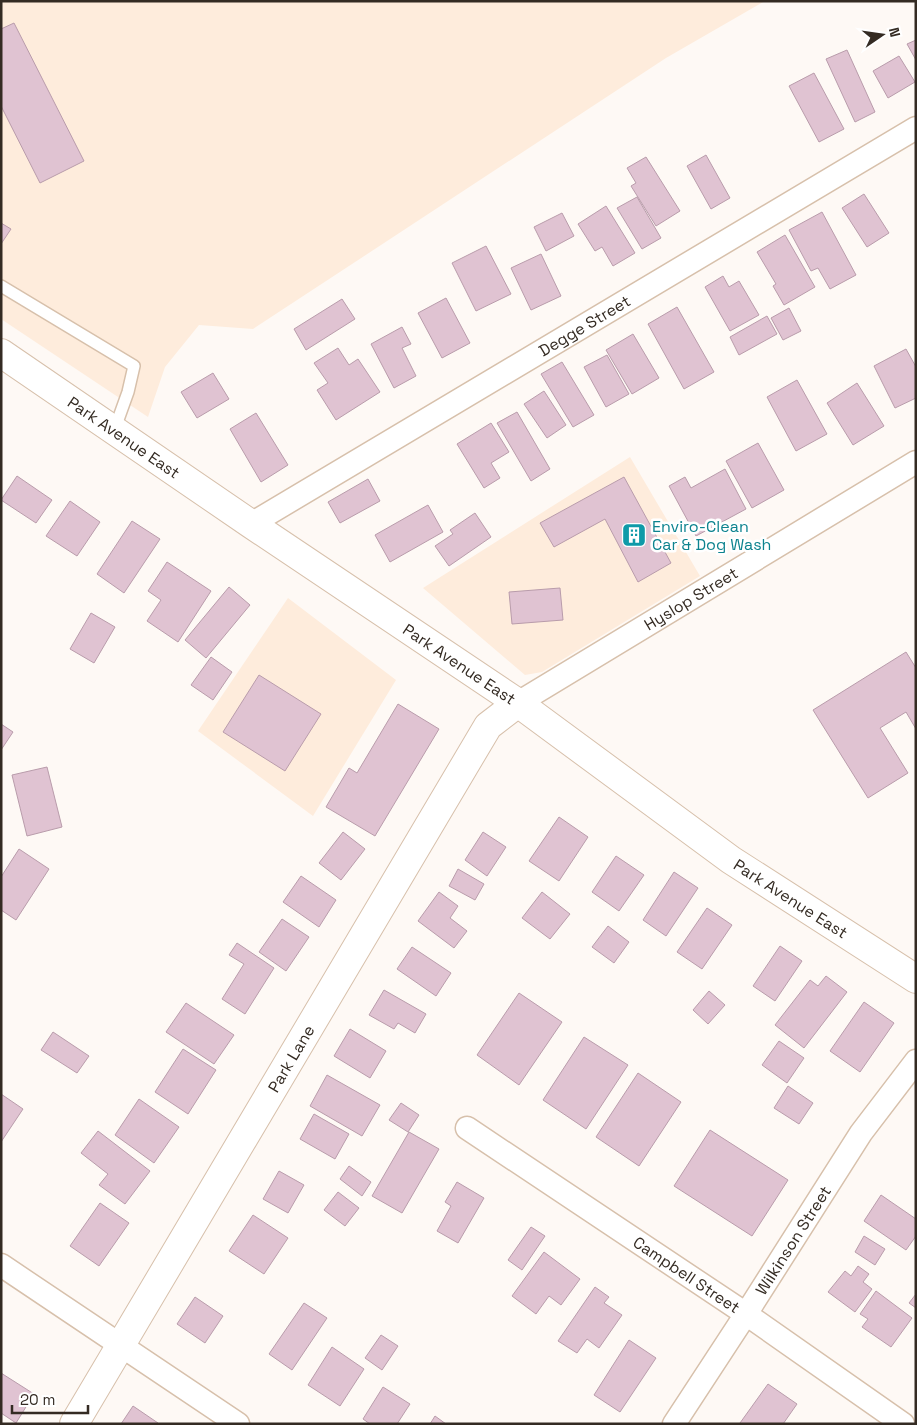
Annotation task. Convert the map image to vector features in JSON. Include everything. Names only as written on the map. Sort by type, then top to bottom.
[{"type":"main road","name":"Park Avenue East","points":[[1,353],[518,703],[732,860],[916,978]]},
{"type":"main road","name":"Park Lane","points":[[74,1424],[488,726],[518,703]]},
{"type":"street","name":"Degge Street","points":[[251,524],[916,128]]},
{"type":"street","name":"Hyslop Street","points":[[518,703],[916,462]]},
{"type":"street","name":"Wilkinson Street","points":[[674,1424],[861,1133],[916,1061]]},
{"type":"street","name":"Campbell Street","points":[[467,1128],[746,1314],[903,1424]]},
{"type":"street","points":[[1,1265],[238,1424]]},
{"type":"lane","points":[[1,286],[134,366],[128,392],[114,431]]},
{"type":"shaded area","points":[[1,1],[765,1],[666,58],[253,329],[199,325],[165,367],[148,417],[1,319]]},
{"type":"shaded area","points":[[630,457],[700,576],[542,672],[525,675],[423,588]]},
{"type":"shaded area","points":[[288,598],[396,680],[313,816],[198,731]]},
{"type":"building","points":[[14,23],[84,161],[40,183],[1,106],[1,29]]},
{"type":"building","points":[[916,40],[916,60],[907,44]]},
{"type":"building","points":[[847,50],[875,112],[855,122],[826,59]]},
{"type":"building","points":[[899,56],[915,82],[888,98],[873,71]]},
{"type":"building","points":[[814,73],[844,129],[819,142],[789,86]]},
{"type":"building","points":[[706,155],[730,198],[711,209],[687,166]]},
{"type":"building","points":[[646,157],[680,211],[656,226],[631,186],[636,183],[627,168]]},
{"type":"building","points":[[864,194],[889,233],[867,247],[842,208]]},
{"type":"building","points":[[637,197],[661,238],[642,249],[617,208]]},
{"type":"building","points":[[606,206],[635,253],[613,266],[602,247],[595,251],[578,224]]},
{"type":"building","points":[[822,212],[856,275],[830,289],[818,268],[811,271],[789,230]]},
{"type":"building","points":[[562,213],[574,236],[546,251],[534,227]]},
{"type":"building","points":[[1,223],[11,229],[1,244]]},
{"type":"building","points":[[785,235],[815,287],[784,305],[773,286],[776,284],[757,252]]},
{"type":"building","points":[[486,246],[511,294],[476,311],[452,263]]},
{"type":"building","points":[[541,254],[561,296],[531,310],[511,268]]},
{"type":"building","points":[[723,276],[729,287],[739,281],[759,315],[730,331],[705,287]]},
{"type":"building","points":[[446,298],[470,343],[442,358],[418,313]]},
{"type":"building","points":[[342,299],[355,319],[306,350],[294,329]]},
{"type":"building","points":[[677,307],[714,372],[684,389],[648,324]]},
{"type":"building","points":[[789,308],[801,331],[783,340],[771,318]]},
{"type":"building","points":[[767,316],[777,334],[739,355],[730,337]]},
{"type":"building","points":[[402,327],[411,344],[402,348],[416,376],[394,388],[371,344]]},
{"type":"building","points":[[633,334],[659,378],[632,394],[606,350]]},
{"type":"building","points":[[338,348],[349,365],[358,359],[380,392],[336,420],[317,390],[328,383],[314,363]]},
{"type":"building","points":[[906,349],[916,367],[916,398],[895,408],[874,366]]},
{"type":"building","points":[[607,355],[629,394],[606,407],[584,367]]},
{"type":"building","points":[[562,362],[594,415],[573,427],[541,374]]},
{"type":"building","points":[[213,373],[229,399],[197,418],[181,392]]},
{"type":"building","points":[[797,380],[827,434],[796,451],[767,397]]},
{"type":"building","points":[[857,383],[884,426],[853,445],[827,403]]},
{"type":"building","points":[[544,391],[566,425],[547,438],[524,404]]},
{"type":"building","points":[[517,412],[550,469],[531,481],[497,423]]},
{"type":"building","points":[[256,413],[288,465],[261,482],[230,429]]},
{"type":"building","points":[[491,423],[509,452],[491,463],[500,478],[484,488],[457,444]]},
{"type":"building","points":[[758,443],[784,490],[752,508],[726,461]]},
{"type":"building","points":[[725,469],[746,509],[696,536],[669,486],[685,477],[691,488]]},
{"type":"building","points":[[17,476],[52,500],[36,523],[1,500]]},
{"type":"building","name":"Enviro-Clean Car & Dog Wash","points":[[624,477],[671,563],[638,582],[605,519],[554,547],[540,523]]},
{"type":"building","points":[[368,479],[380,501],[340,523],[328,502]]},
{"type":"building","points":[[70,501],[100,522],[77,556],[46,536]]},
{"type":"building","points":[[428,505],[443,532],[390,562],[375,535]]},
{"type":"building","points":[[475,513],[491,537],[449,566],[435,546],[453,534],[450,530]]},
{"type":"building","points":[[132,521],[160,539],[124,593],[97,574]]},
{"type":"building","points":[[167,562],[211,591],[178,642],[147,621],[161,600],[148,591]]},
{"type":"building","points":[[229,587],[250,605],[206,658],[185,640]]},
{"type":"building","points":[[560,588],[563,620],[512,624],[509,592]]},
{"type":"building","points":[[91,613],[115,627],[94,663],[70,649]]},
{"type":"building","points":[[906,652],[916,668],[916,729],[906,712],[880,728],[908,773],[868,798],[813,710]]},
{"type":"building","points":[[211,657],[232,672],[213,700],[191,685]]},
{"type":"building","points":[[259,675],[321,714],[285,771],[223,732]]},
{"type":"building","points":[[398,704],[439,729],[375,836],[326,807],[349,768],[357,773]]},
{"type":"building","points":[[1,724],[13,732],[1,750]]},
{"type":"building","points":[[47,767],[62,827],[27,836],[12,775]]},
{"type":"building","points":[[559,817],[588,837],[559,881],[529,861]]},
{"type":"building","points":[[343,832],[365,849],[341,880],[319,863]]},
{"type":"building","points":[[483,832],[506,847],[487,876],[465,860]]},
{"type":"building","points":[[19,849],[49,869],[16,920],[1,910],[1,877]]},
{"type":"building","points":[[616,856],[644,875],[619,911],[592,892]]},
{"type":"building","points":[[458,869],[484,884],[475,900],[449,886]]},
{"type":"building","points":[[674,872],[698,888],[666,936],[643,920]]},
{"type":"building","points":[[301,876],[336,900],[319,927],[283,902]]},
{"type":"building","points":[[439,892],[458,906],[450,918],[467,931],[454,948],[418,921]]},
{"type":"building","points":[[542,892],[570,914],[550,939],[522,918]]},
{"type":"building","points":[[707,908],[732,925],[702,969],[677,952]]},
{"type":"building","points":[[282,919],[309,937],[286,971],[259,952]]},
{"type":"building","points":[[608,926],[629,942],[614,963],[592,947]]},
{"type":"building","points":[[237,943],[274,968],[245,1014],[222,999],[244,964],[229,955]]},
{"type":"building","points":[[780,946],[802,961],[775,1001],[753,986]]},
{"type":"building","points":[[412,947],[451,973],[436,996],[397,969]]},
{"type":"building","points":[[826,976],[847,992],[804,1048],[775,1025],[810,980],[818,986]]},
{"type":"building","points":[[384,990],[426,1014],[415,1033],[398,1023],[394,1029],[369,1015]]},
{"type":"building","points":[[709,991],[725,1005],[708,1024],[693,1010]]},
{"type":"building","points":[[519,993],[562,1022],[519,1085],[477,1055]]},
{"type":"building","points":[[864,1002],[894,1023],[860,1072],[830,1051]]},
{"type":"building","points":[[186,1003],[234,1035],[214,1064],[166,1032]]},
{"type":"building","points":[[350,1029],[386,1051],[370,1078],[334,1056]]},
{"type":"building","points":[[53,1032],[89,1056],[77,1073],[41,1050]]},
{"type":"building","points":[[584,1037],[628,1065],[586,1129],[543,1100]]},
{"type":"building","points":[[779,1041],[804,1058],[787,1083],[762,1065]]},
{"type":"building","points":[[183,1049],[216,1070],[188,1114],[155,1092]]},
{"type":"building","points":[[638,1073],[681,1102],[639,1166],[596,1137]]},
{"type":"building","points":[[327,1075],[380,1105],[362,1136],[310,1106]]},
{"type":"building","points":[[788,1086],[813,1103],[799,1124],[774,1108]]},
{"type":"building","points":[[1,1094],[23,1109],[1,1142]]},
{"type":"building","points":[[139,1099],[179,1127],[154,1163],[115,1135]]},
{"type":"building","points":[[401,1103],[419,1115],[408,1132],[389,1120]]},
{"type":"building","points":[[314,1114],[349,1134],[335,1159],[300,1139]]},
{"type":"building","points":[[710,1130],[788,1180],[752,1236],[674,1186]]},
{"type":"building","points":[[98,1131],[150,1171],[125,1204],[99,1185],[108,1174],[81,1153]]},
{"type":"building","points":[[409,1132],[439,1149],[402,1213],[372,1196]]},
{"type":"building","points":[[349,1166],[371,1182],[362,1196],[340,1179]]},
{"type":"building","points":[[279,1171],[304,1185],[288,1213],[263,1199]]},
{"type":"building","points":[[457,1182],[484,1198],[458,1243],[437,1231],[451,1206],[445,1202]]},
{"type":"building","points":[[338,1192],[359,1208],[345,1226],[324,1210]]},
{"type":"building","points":[[881,1195],[916,1219],[916,1236],[906,1250],[864,1221]]},
{"type":"building","points":[[100,1203],[129,1223],[99,1266],[70,1246]]},
{"type":"building","points":[[253,1215],[288,1238],[264,1274],[229,1251]]},
{"type":"building","points":[[531,1227],[545,1236],[522,1270],[508,1260]]},
{"type":"building","points":[[864,1236],[885,1249],[875,1265],[855,1252]]},
{"type":"building","points":[[544,1252],[580,1279],[561,1305],[549,1296],[536,1314],[512,1296]]},
{"type":"building","points":[[858,1266],[869,1274],[863,1282],[872,1289],[855,1312],[828,1292],[845,1271],[851,1276]]},
{"type":"building","points":[[595,1287],[609,1297],[604,1303],[622,1315],[599,1348],[587,1339],[577,1353],[558,1341]]},
{"type":"building","points":[[876,1291],[912,1318],[891,1347],[862,1327],[868,1319],[860,1314]]},
{"type":"building","points":[[916,1294],[916,1308],[909,1303]]},
{"type":"building","points":[[195,1297],[223,1316],[205,1343],[177,1324]]},
{"type":"building","points":[[304,1303],[327,1318],[292,1370],[269,1354]]},
{"type":"building","points":[[381,1335],[398,1346],[382,1370],[365,1358]]},
{"type":"building","points":[[629,1340],[656,1358],[620,1412],[594,1395]]},
{"type":"building","points":[[332,1347],[364,1369],[340,1406],[308,1385]]},
{"type":"building","points":[[1,1373],[34,1394],[16,1423],[1,1413]]},
{"type":"building","points":[[768,1384],[797,1404],[783,1424],[741,1424],[740,1423]]},
{"type":"building","points":[[383,1387],[410,1404],[397,1424],[370,1424],[363,1419]]},
{"type":"building","points":[[133,1406],[158,1423],[158,1424],[121,1424]]},
{"type":"building","points":[[435,1416],[446,1424],[430,1424]]},
{"type":"place","name":"Enviro-Clean Car & Dog Wash","points":[[634,535]]}]
